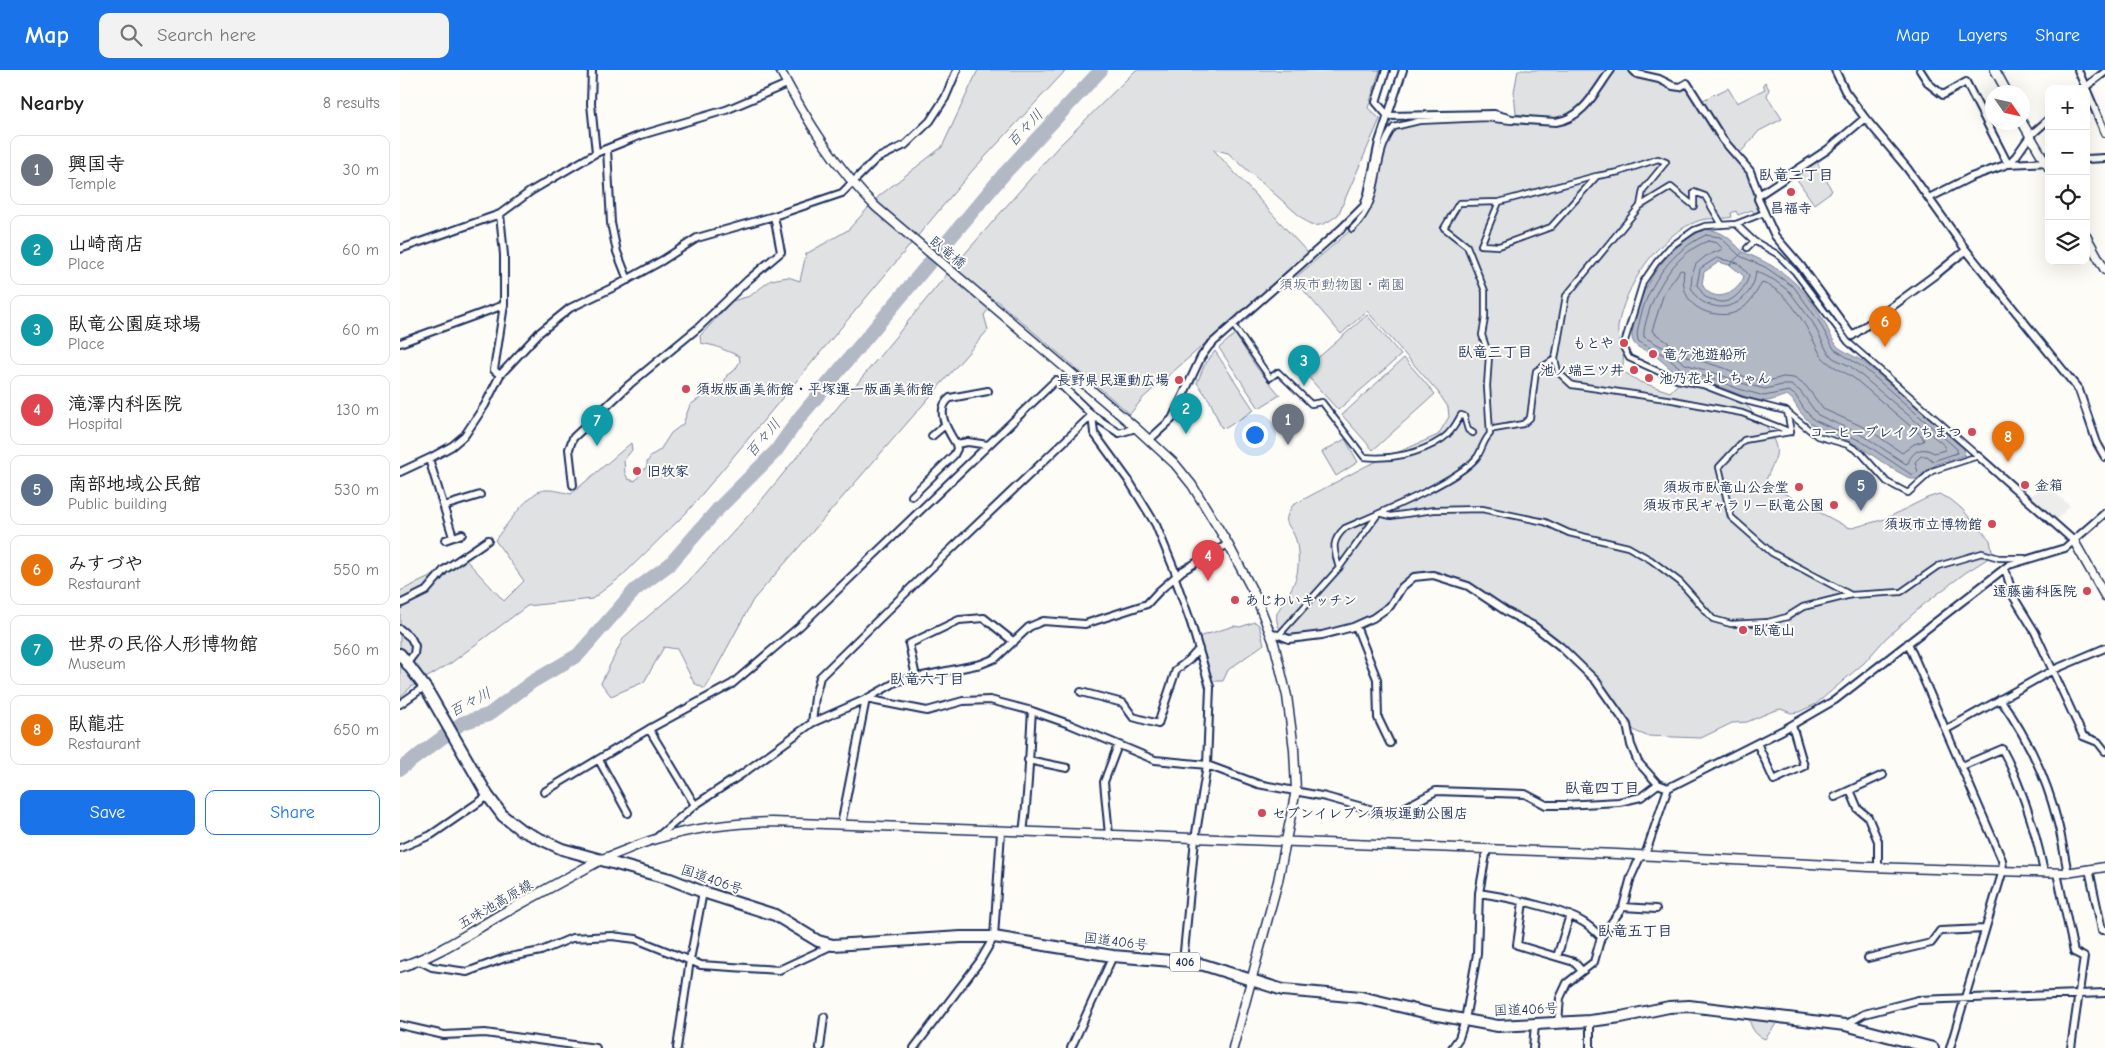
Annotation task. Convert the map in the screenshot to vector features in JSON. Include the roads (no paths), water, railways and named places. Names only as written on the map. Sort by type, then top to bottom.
[{"type":"highway","name":"国道406号","points":[[400,654],[425,688],[488,796],[503,816],[521,830],[562,849],[670,879],[702,892],[775,915],[818,941],[833,945],[960,936],[994,937],[1113,956],[1204,965],[1250,981],[1302,993],[1361,997],[1498,1026],[1590,1021],[1669,1007],[1689,1006],[1845,1025],[1933,1048]]},
{"type":"main road","name":"五味池高原線","points":[[400,967],[420,961],[452,946],[495,918],[602,859]]},
{"type":"street","points":[[592,70],[591,104],[596,153]]},
{"type":"street","name":"臥竜橋","points":[[780,70],[835,161],[852,184],[876,207],[1136,428],[1175,464],[1192,485],[1228,544],[1275,635],[1274,643],[1287,696],[1294,749],[1296,790],[1278,881],[1233,1048]]},
{"type":"street","points":[[400,472],[429,459],[452,446],[466,435],[500,376],[539,333],[570,308],[628,280],[696,238],[774,216],[842,193],[876,159],[905,145],[930,121],[945,98],[957,70]]},
{"type":"street","points":[[1386,70],[1376,102],[1388,116]]},
{"type":"street","points":[[1149,440],[1172,419],[1201,357],[1209,346],[1364,206],[1379,142],[1403,70]]},
{"type":"street","points":[[1388,116],[1494,114],[1512,119],[1563,121],[1578,114],[1583,109],[1611,70]]},
{"type":"street","points":[[1633,70],[1637,74],[1659,79],[1673,86],[1680,87],[1687,83],[1723,140],[1750,171],[1759,195],[1758,199],[1775,236],[1801,266],[1852,336],[1966,250]]},
{"type":"street","points":[[1835,70],[1845,90],[1865,118],[1907,168],[1966,250],[2079,390],[2097,444],[2105,458]]},
{"type":"street","points":[[1920,70],[1929,84],[1943,95],[1966,82],[2008,164]]},
{"type":"street","points":[[1995,70],[2003,85]]},
{"type":"street","points":[[2078,70],[2084,85]]},
{"type":"street","points":[[2088,85],[2105,72]]},
{"type":"street","points":[[400,249],[500,214],[531,191],[596,153],[641,135],[726,110],[787,84]]},
{"type":"street","points":[[2090,98],[2105,133]]},
{"type":"street","points":[[1352,229],[1361,221],[1370,205],[1385,145],[1394,127],[1419,121],[1486,118],[1512,121]]},
{"type":"street","points":[[1759,195],[1826,150],[1865,118]]},
{"type":"street","points":[[2008,164],[2030,136],[2045,123]]},
{"type":"street","points":[[2027,130],[2045,159]]},
{"type":"street","points":[[607,149],[611,223],[617,252],[628,280]]},
{"type":"street","points":[[2090,159],[2105,158]]},
{"type":"street","points":[[1338,568],[1334,545],[1337,536],[1345,528],[1456,474],[1477,457],[1484,440],[1490,434],[1489,356],[1482,335],[1485,318],[1484,291],[1467,246],[1444,228],[1459,203],[1499,202],[1619,172],[1658,159],[1666,162],[1642,190],[1640,206]]},
{"type":"street","points":[[1929,198],[1971,177],[2008,164],[2045,164]]},
{"type":"street","points":[[1499,202],[1481,244],[1499,246],[1551,227],[1597,176]]},
{"type":"street","points":[[1722,225],[1705,196],[1694,192],[1694,206],[1671,187],[1640,206],[1566,296],[1555,359],[1558,372],[1572,385],[1673,400],[1742,413],[1791,432]]},
{"type":"street","points":[[1764,213],[1736,224],[1705,226],[1694,230],[1670,247],[1656,262],[1643,282],[1623,347],[1629,358],[1677,380],[1703,385],[1742,400],[1786,411],[1817,436],[1848,445],[1861,453],[1887,482],[1908,493],[1932,471],[1978,456]]},
{"type":"street","points":[[500,214],[504,255],[504,304],[494,370],[500,376]]},
{"type":"street","points":[[573,485],[569,449],[573,438],[630,384],[698,328],[748,280],[781,252],[774,216]]},
{"type":"street","points":[[1736,224],[1754,241],[1777,254],[1795,272],[1848,342],[2074,541],[2105,596]]},
{"type":"street","points":[[1748,248],[1754,241]]},
{"type":"street","points":[[2090,243],[2105,270]]},
{"type":"street","points":[[400,343],[504,304]]},
{"type":"street","points":[[1233,325],[1270,378],[1278,372],[1311,404],[1322,402],[1364,456],[1380,459],[1425,448],[1443,439],[1454,428],[1461,415],[1464,416],[1468,430],[1473,433]]},
{"type":"street","points":[[1494,429],[1523,424],[1530,418],[1536,371],[1555,359]]},
{"type":"street","points":[[544,792],[649,729],[732,684],[800,626],[1056,380],[1092,415],[1119,433],[1136,428]]},
{"type":"street","points":[[912,496],[954,455],[957,449],[946,425],[943,410],[946,402],[950,398],[988,391]]},
{"type":"street","points":[[1786,411],[1791,432]]},
{"type":"street","points":[[1092,415],[1094,433],[1129,481],[1156,525],[1176,574],[1175,578],[1192,623],[1210,687],[1207,765],[1195,839],[1183,962]]},
{"type":"street","points":[[812,723],[815,697],[820,678],[924,574],[1092,415]]},
{"type":"street","points":[[932,436],[946,425]]},
{"type":"street","points":[[1791,432],[1744,440],[1719,468],[1731,517],[1772,554],[1851,595]]},
{"type":"street","points":[[956,444],[968,442],[988,445]]},
{"type":"street","points":[[429,459],[453,537]]},
{"type":"street","points":[[444,506],[480,495]]},
{"type":"street","points":[[1378,513],[1392,516],[1434,510],[1482,509],[1545,522],[1569,533],[1628,547],[1651,560],[1680,582],[1713,619],[1731,624],[1768,622],[1787,617],[1803,607],[1851,595],[1901,592],[1938,566],[1982,553],[1999,558],[2024,558]]},
{"type":"street","points":[[1378,513],[1338,568],[1275,635],[1290,639],[1356,626],[1373,618],[1390,606],[1402,587],[1414,577],[1433,575],[1468,586],[1507,612],[1534,626],[1561,647],[1596,681],[1627,725],[1631,745],[1638,762],[1658,784],[1668,788]]},
{"type":"street","points":[[1558,1022],[1560,998],[1567,983],[1594,962],[1601,937],[1623,907],[1631,876],[1643,855],[1668,788],[1792,725],[1835,700],[2005,568],[2016,562],[2065,548],[2105,513]]},
{"type":"street","points":[[445,540],[462,534]]},
{"type":"street","points":[[400,604],[426,591],[444,570],[488,540]]},
{"type":"street","points":[[655,839],[695,805],[742,774],[812,723],[866,699],[898,681],[981,664],[996,658],[1029,627],[1043,621],[1085,624],[1147,604],[1182,571],[1228,544]]},
{"type":"street","points":[[2005,568],[2013,596],[2035,632],[2084,736],[2098,742],[2105,751]]},
{"type":"street","points":[[916,677],[909,644],[959,620],[984,618],[1014,642]]},
{"type":"street","points":[[1356,626],[1377,679],[1378,718],[1390,743]]},
{"type":"street","points":[[400,629],[416,646],[414,654],[407,663]]},
{"type":"street","points":[[1908,643],[1947,728],[2002,860],[2003,870],[1950,1048]]},
{"type":"street","points":[[1947,728],[2053,670],[2105,648]]},
{"type":"street","points":[[1081,692],[1123,703],[1133,717],[1158,724],[1176,670],[1199,649]]},
{"type":"street","points":[[400,704],[425,688]]},
{"type":"street","points":[[866,699],[927,711],[963,701],[990,700],[1032,711],[1106,738],[1155,760],[1207,765],[1258,784],[1296,790],[1391,814],[1436,791],[1525,794],[1546,805],[1564,805],[1619,802],[1641,798],[1658,784]]},
{"type":"street","points":[[841,824],[866,699]]},
{"type":"street","points":[[2000,699],[2016,722],[2035,757],[2057,819],[2068,873]]},
{"type":"street","points":[[1023,832],[1028,800],[1028,760],[1032,711]]},
{"type":"street","points":[[1757,743],[1774,780],[1804,766],[1792,725]]},
{"type":"street","points":[[649,729],[695,805]]},
{"type":"street","points":[[1109,836],[1104,782],[1118,745]]},
{"type":"street","points":[[1962,766],[2002,749],[2022,790],[2044,872]]},
{"type":"street","points":[[599,760],[628,813]]},
{"type":"street","points":[[1028,760],[1067,768]]},
{"type":"street","points":[[1834,797],[1883,775]]},
{"type":"street","points":[[1850,790],[1858,809],[1868,817],[1878,841],[1878,867]]},
{"type":"street","points":[[400,848],[431,835],[488,796]]},
{"type":"street","points":[[602,859],[655,839],[738,823],[772,822],[1643,855],[1878,867],[2057,873],[2068,873],[2105,866]]},
{"type":"street","points":[[914,1048],[980,961],[994,937],[1001,832]]},
{"type":"street","points":[[1452,1048],[1459,1038],[1465,1020],[1477,954],[1479,893],[1487,850]]},
{"type":"street","points":[[2089,869],[2102,930],[2105,930]]},
{"type":"street","points":[[2057,873],[2074,952],[2084,957],[2071,1048]]},
{"type":"street","points":[[677,1048],[702,892]]},
{"type":"street","points":[[1479,893],[1502,896],[1570,915],[1585,923],[1601,937]]},
{"type":"street","points":[[1523,902],[1517,945],[1574,962],[1582,971]]},
{"type":"street","points":[[1623,907],[1656,909]]},
{"type":"street","points":[[1558,957],[1570,915]]},
{"type":"street","points":[[1868,958],[1931,943],[1940,931],[1985,929]]},
{"type":"street","points":[[420,961],[432,967],[467,972],[505,958],[541,951],[572,938],[603,936],[636,939],[701,964],[720,967],[779,970],[833,945]]},
{"type":"street","points":[[1071,1048],[1113,956]]},
{"type":"street","points":[[1845,1025],[1864,1014],[1918,1000],[2105,993]]},
{"type":"street","points":[[820,1048],[824,1017]]},
{"type":"street","points":[[1590,1021],[1590,1048]]},
{"type":"street","points":[[1533,1048],[1535,1024]]},
{"type":"street","points":[[400,1025],[444,1035],[485,1033],[550,1045],[596,1048]]},
{"type":"water","points":[[1705,229],[1722,234],[1743,252],[1768,264],[1788,277],[1813,304],[1837,346],[1863,362],[1891,385],[1964,449],[1965,455],[1937,464],[1917,479],[1911,479],[1859,446],[1811,424],[1787,395],[1765,401],[1745,397],[1679,374],[1654,355],[1636,346],[1632,339],[1633,327],[1639,304],[1652,277],[1669,254],[1692,236]],"holes":[[[1743,252],[1730,265],[1744,276],[1741,283],[1725,295],[1718,296],[1706,290],[1702,284],[1704,272],[1719,262],[1729,265]]]},
{"type":"waterway","name":"百々川","points":[[400,769],[462,723],[488,715],[532,682],[578,655],[635,590],[670,564],[718,509],[776,451],[800,417],[1004,174],[1101,70]]},
{"type":"place","name":"昌福寺","points":[[1791,192]]},
{"type":"place","name":"もとや","points":[[1624,343]]},
{"type":"place","name":"みすづや","points":[[1885,347]]},
{"type":"place","name":"竜ケ池遊船所","points":[[1653,354]]},
{"type":"place","name":"池ノ端三ツ井","points":[[1634,370]]},
{"type":"place","name":"池乃花よしちゃん","points":[[1649,378]]},
{"type":"place","name":"長野県民運動広場","points":[[1179,380]]},
{"type":"place","name":"臥竜公園庭球場","points":[[1304,386]]},
{"type":"place","name":"須坂版画美術館・平塚運一版画美術館","points":[[686,389]]},
{"type":"place","name":"コーヒーブレイクちまつ","points":[[1972,432]]},
{"type":"place","name":"山崎商店","points":[[1186,434]]},
{"type":"place","name":"興国寺","points":[[1288,445]]},
{"type":"place","name":"世界の民俗人形博物館","points":[[597,446]]},
{"type":"place","name":"臥龍荘","points":[[2008,462]]},
{"type":"place","name":"旧牧家","points":[[637,471]]},
{"type":"place","name":"金箱","points":[[2025,485]]},
{"type":"place","name":"須坂市臥竜山公会堂","points":[[1799,487]]},
{"type":"place","name":"須坂市民ギャラリー臥竜公園","points":[[1834,505]]},
{"type":"place","name":"南部地域公民館","points":[[1861,511]]},
{"type":"place","name":"須坂市立博物館","points":[[1992,524]]},
{"type":"place","name":"滝澤内科医院","points":[[1208,581]]},
{"type":"place","name":"遠藤歯科医院","points":[[2087,591]]},
{"type":"place","name":"あじわいキッチン","points":[[1235,600]]},
{"type":"place","name":"臥竜山","points":[[1743,630]]},
{"type":"place","name":"セブンイレブン須坂運動公園店","points":[[1262,813]]},
{"type":"district","name":"臥竜二丁目","points":[[1796,175]]},
{"type":"district","name":"臥竜三丁目","points":[[1495,352]]},
{"type":"district","name":"臥竜六丁目","points":[[927,679]]},
{"type":"district","name":"臥竜四丁目","points":[[1602,788]]},
{"type":"district","name":"臥竜五丁目","points":[[1635,931]]},
{"type":"park label","name":"須坂市動物園・南園","points":[[1342,284]]}]
